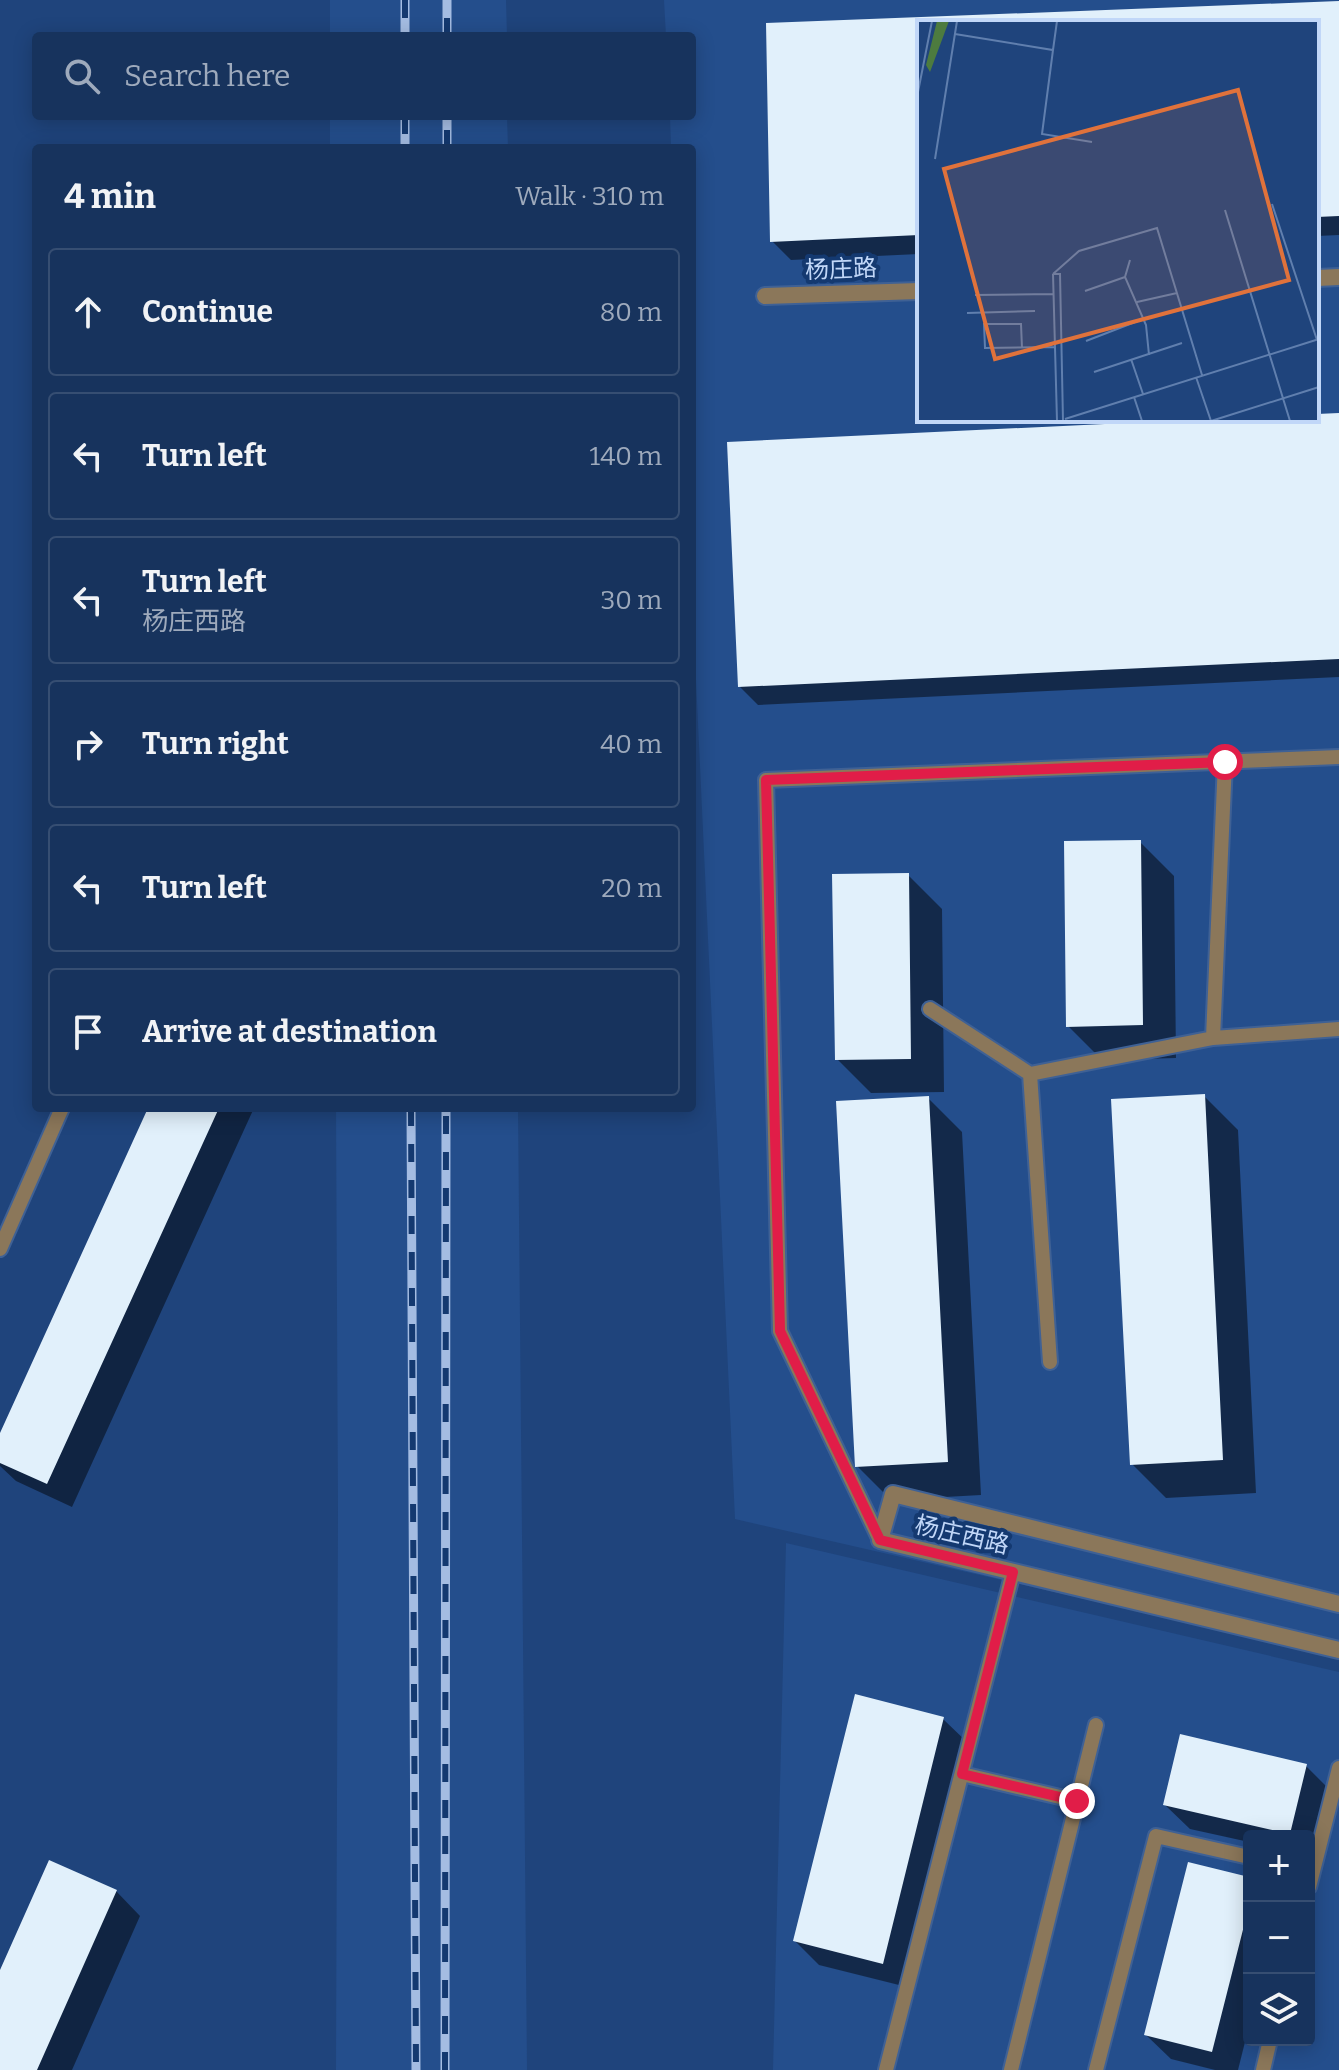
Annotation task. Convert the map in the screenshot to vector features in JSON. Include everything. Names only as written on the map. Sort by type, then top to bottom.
[{"type":"street","points":[[1319,278],[1339,277]]},
{"type":"street","name":"杨庄路","points":[[765,296],[917,291]]},
{"type":"street","name":"杨庄西路","points":[[1339,1604],[893,1494],[880,1540],[1339,1650]]},
{"type":"lane","points":[[880,1540],[780,1331],[766,780],[1339,757]]},
{"type":"lane","points":[[1213,1038],[1225,762]]},
{"type":"lane","points":[[930,1009],[1030,1074],[1213,1038],[1339,1029]]},
{"type":"lane","points":[[1030,1074],[1050,1362]]},
{"type":"lane","points":[[0,1249],[60,1112]]},
{"type":"lane","points":[[886,2070],[1013,1572]]},
{"type":"lane","points":[[1011,2070],[1096,1725]]},
{"type":"lane","points":[[1315,1856],[1339,1768]]},
{"type":"lane","points":[[962,1774],[1077,1801]]},
{"type":"lane","points":[[1096,2070],[1156,1836],[1243,1856]]},
{"type":"lane","points":[[1263,2070],[1269,2046]]},
{"type":"shaded area","points":[[330,0],[506,0],[507,32],[330,32]]},
{"type":"shaded area","points":[[664,0],[1339,0],[1339,1657],[735,1519],[696,680],[696,144],[671,144],[670,120],[696,120],[696,32],[666,32]]},
{"type":"shaded area","points":[[330,120],[507,120],[508,144],[330,144]]},
{"type":"shaded area","points":[[336,1112],[518,1112],[527,2070],[336,2070]]},
{"type":"shaded area","points":[[786,1543],[1339,1672],[1339,2070],[773,2070]]},
{"type":"building","points":[[1339,1],[1339,216],[1319,217],[1319,20],[917,20],[917,235],[770,242],[766,23]]},
{"type":"building","points":[[1339,413],[1339,659],[738,687],[727,442],[1146,422],[1319,422],[1319,414]]},
{"type":"building","points":[[1141,840],[1143,1025],[1066,1027],[1064,841]]},
{"type":"building","points":[[909,873],[911,1059],[835,1060],[832,874]]},
{"type":"building","points":[[1205,1094],[1223,1460],[1130,1465],[1111,1099]]},
{"type":"building","points":[[929,1096],[948,1462],[855,1467],[836,1101]]},
{"type":"building","points":[[146,1112],[217,1112],[47,1484],[0,1463],[0,1433]]},
{"type":"building","points":[[855,1694],[944,1717],[883,1964],[793,1941]]},
{"type":"building","points":[[1180,1734],[1307,1764],[1291,1830],[1272,1830],[1163,1805]]},
{"type":"building","points":[[49,1860],[117,1890],[37,2070],[0,2070],[0,1970]]},
{"type":"building","points":[[1188,1862],[1243,1876],[1243,1930],[1212,2052],[1144,2035]]},
{"type":"railway","points":[[405,0],[405,32]]},
{"type":"railway","points":[[447,0],[447,32]]},
{"type":"railway","points":[[405,120],[405,144]]},
{"type":"railway","points":[[447,120],[447,144]]},
{"type":"railway","points":[[411,1112],[416,2070]]},
{"type":"railway","points":[[445,2070],[446,1112]]},
{"type":"route","points":[[1077,1801],[962,1774],[1013,1572],[880,1540],[780,1331],[766,780],[1225,762]]}]
